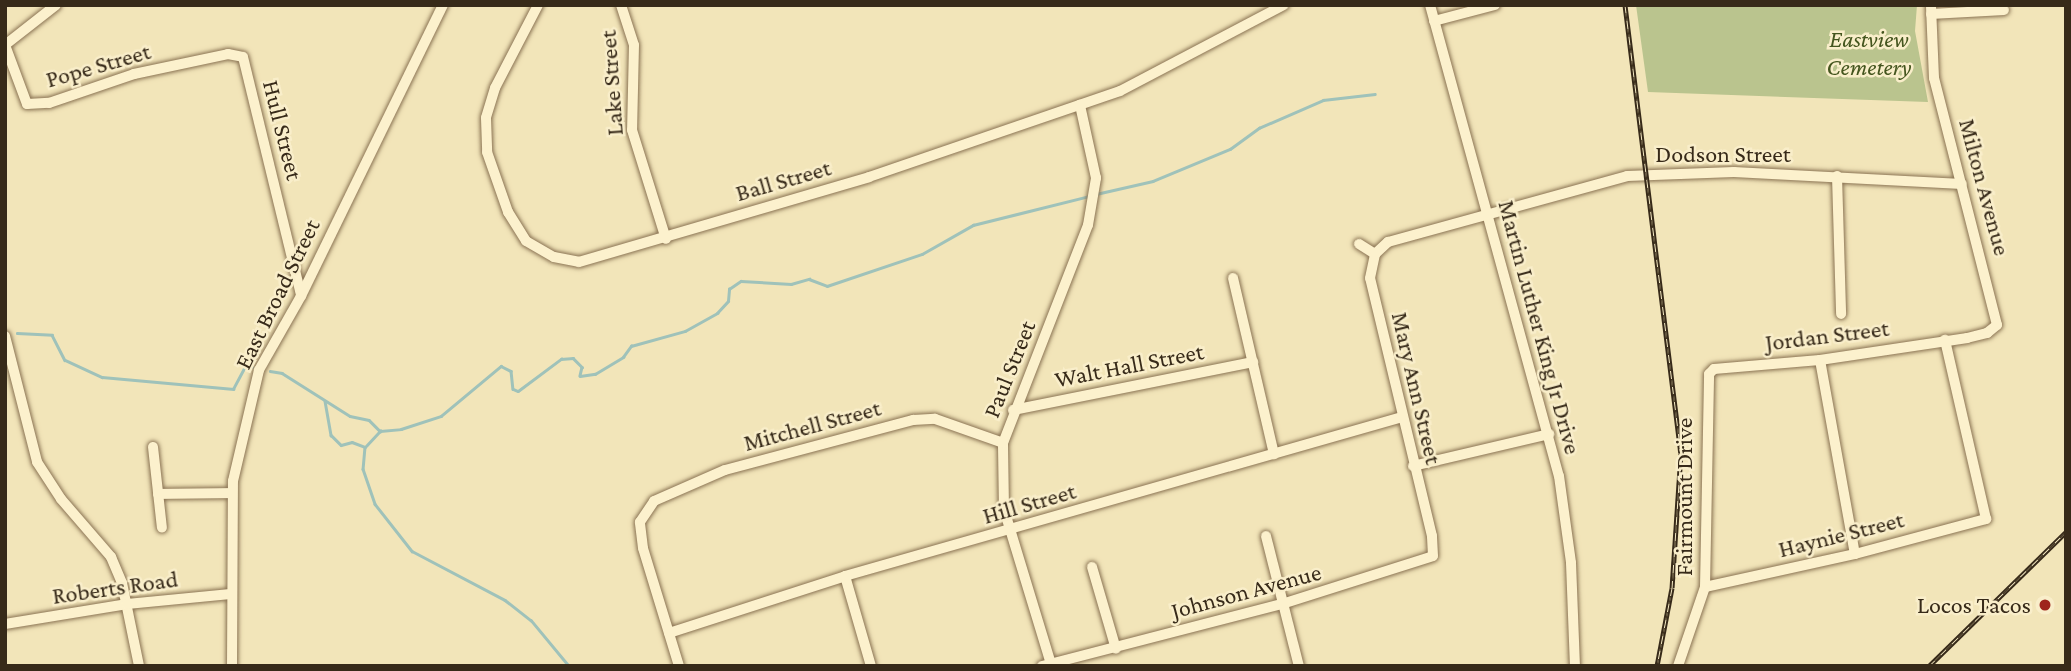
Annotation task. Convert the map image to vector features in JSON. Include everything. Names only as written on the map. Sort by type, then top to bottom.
[{"type":"street","points":[[5,45],[35,26],[56,5]]},
{"type":"street","name":"East Broad Street","points":[[232,666],[232,493],[238,449],[260,368],[301,296],[443,5]]},
{"type":"street","name":"Ball Street","points":[[538,5],[495,88],[486,118],[487,152],[508,212],[526,241],[554,257],[579,262],[666,239],[1080,105],[1159,73],[1284,5]]},
{"type":"street","name":"Lake Street","points":[[621,5],[634,45],[632,130],[666,239]]},
{"type":"street","name":"Martin Luther King Jr Drive","points":[[1430,5],[1549,434],[1567,519],[1575,666]]},
{"type":"street","points":[[1434,21],[1495,5]]},
{"type":"street","points":[[1931,9],[2004,10]]},
{"type":"street","name":"Milton Avenue","points":[[1931,9],[1934,78],[1997,325],[1987,333],[1945,340]]},
{"type":"street","name":"Pope Street","points":[[5,45],[20,94],[33,105],[134,74],[228,54],[243,57]]},
{"type":"street","name":"Hull Street","points":[[243,57],[301,296]]},
{"type":"street","name":"Paul Street","points":[[1054,664],[1012,531],[1002,489],[1003,443],[1013,410],[1078,257],[1088,225],[1096,178],[1080,105]]},
{"type":"street","name":"Dodson Street","points":[[1488,212],[1628,177],[1734,172],[1962,184]]},
{"type":"street","points":[[1837,176],[1841,314]]},
{"type":"street","points":[[1359,244],[1375,254],[1388,242],[1488,212]]},
{"type":"street","name":"Mary Ann Street","points":[[1375,254],[1371,268],[1373,296],[1430,530]]},
{"type":"street","points":[[1233,278],[1274,454]]},
{"type":"street","points":[[5,336],[37,462],[61,499],[111,556],[127,604],[139,666]]},
{"type":"street","name":"Jordan Street","points":[[1714,369],[1820,360],[1945,340]]},
{"type":"street","name":"Haynie Street","points":[[1705,587],[1855,554],[1986,519],[1945,340]]},
{"type":"street","points":[[1820,360],[1855,554]]},
{"type":"street","name":"Walt Hall Street","points":[[1013,410],[1253,362]]},
{"type":"street","name":"Fairmount Drive","points":[[1678,666],[1705,587],[1711,452],[1705,392],[1714,369]]},
{"type":"street","name":"Hill Street","points":[[668,633],[845,576],[1012,531],[1402,417]]},
{"type":"street","name":"Mitchell Street","points":[[668,633],[643,548],[642,517],[667,493],[725,470],[913,420],[935,419],[1003,443]]},
{"type":"street","points":[[1413,466],[1549,434]]},
{"type":"street","points":[[153,447],[162,528]]},
{"type":"street","points":[[159,494],[232,493]]},
{"type":"street","name":"Johnson Avenue","points":[[1054,664],[1282,604],[1420,564],[1433,556],[1430,530]]},
{"type":"street","points":[[1266,536],[1298,666]]},
{"type":"street","points":[[1092,567],[1116,649]]},
{"type":"street","points":[[845,576],[871,666]]},
{"type":"street","name":"Roberts Road","points":[[5,624],[127,604],[231,594]]},
{"type":"street","points":[[668,633],[679,666]]},
{"type":"green space","name":"Eastview Cemetery","points":[[1636,5],[1917,5],[1915,31],[1928,102],[1648,92]]},
{"type":"waterway","points":[[1096,194],[1153,181],[1230,149],[1259,128],[1323,100],[1375,94]]},
{"type":"waterway","points":[[270,371],[282,373],[350,416],[369,420],[380,431],[401,429],[441,416],[501,366],[511,371],[513,389],[518,391],[561,359],[573,358],[582,367],[580,376],[595,374],[623,357],[631,346],[685,331],[717,313],[728,301],[729,289],[741,281],[791,284],[809,279],[827,286],[922,254],[973,225],[1089,196]]},
{"type":"waterway","points":[[17,333],[52,335],[65,360],[102,377],[233,389],[245,366],[252,367]]},
{"type":"waterway","points":[[325,401],[331,435],[341,445],[352,442],[365,447],[363,469],[375,504],[412,551],[505,600],[531,620],[569,666]]},
{"type":"waterway","points":[[366,446],[380,431]]},
{"type":"railway","points":[[1625,5],[1681,453],[1672,588],[1657,666]]},
{"type":"railway","points":[[1929,666],[2066,532]]},
{"type":"place","name":"Locos Tacos","points":[[2045,605]]}]
